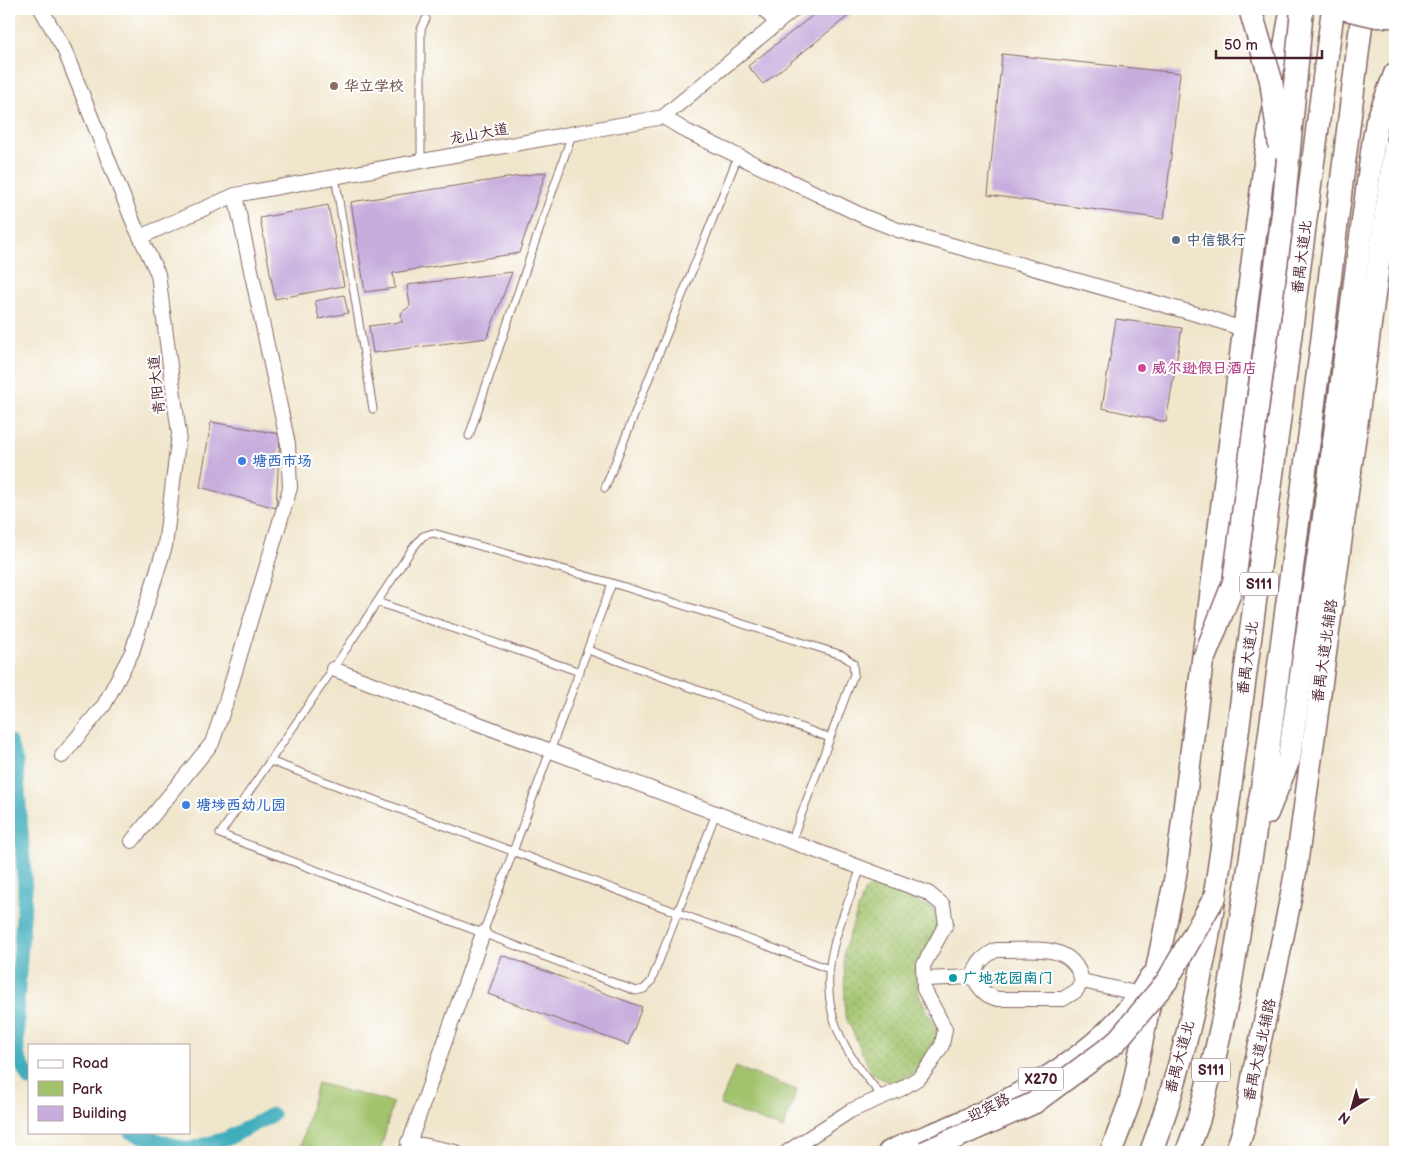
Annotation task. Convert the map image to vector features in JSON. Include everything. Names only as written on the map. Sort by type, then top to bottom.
[{"type":"highway","points":[[1250,9],[1271,80],[1280,147],[1283,214]]},
{"type":"highway","points":[[1204,658],[1234,582],[1283,214],[1302,9]]},
{"type":"highway","name":"番禺大道北","points":[[1151,1152],[1183,1056],[1212,925],[1270,507],[1333,9]]},
{"type":"highway","points":[[1346,9],[1377,16],[1395,16]]},
{"type":"highway","name":"番禺大道北","points":[[1187,1152],[1198,1122],[1225,1012],[1252,851],[1320,360],[1363,9]]},
{"type":"highway","points":[[1252,851],[1289,759],[1340,406],[1373,144],[1377,122],[1395,74]]},
{"type":"highway","points":[[1323,524],[1350,472]]},
{"type":"main road","points":[[1255,9],[1263,86],[1266,151]]},
{"type":"main road","points":[[1111,1152],[1130,1101],[1176,873],[1266,151],[1291,9]]},
{"type":"main road","name":"番禺大道北辅路","points":[[1239,1148],[1256,1060],[1282,949],[1296,869],[1395,146]]},
{"type":"main road","points":[[924,1152],[1034,1103],[1115,1044],[1167,982],[1216,895]]},
{"type":"main road","name":"迎宾路","points":[[890,1152],[985,1110],[1048,1076],[1103,1034],[1140,994],[1158,961]]},
{"type":"street","name":"青阳大道","points":[[41,9],[64,49],[140,237],[158,274],[179,434],[165,546],[132,652],[104,704],[62,756]]},
{"type":"street","points":[[764,9],[777,24]]},
{"type":"street","name":"龙山大道","points":[[140,237],[235,195],[663,117],[794,9]]},
{"type":"street","points":[[663,117],[688,132],[898,230],[1210,318],[1245,330]]},
{"type":"street","points":[[132,841],[212,743],[225,706],[290,488],[288,444],[235,195]]},
{"type":"street","points":[[333,669],[861,868],[928,894],[943,905],[946,924],[923,966],[924,989],[945,1029],[942,1045],[920,1077],[882,1098],[850,1111],[787,1152]]},
{"type":"street","points":[[456,1152],[407,1147],[483,933]]},
{"type":"street","points":[[996,950],[1057,951],[1069,956],[1079,968],[1082,981],[1076,992],[1063,999],[998,999],[989,997],[980,990],[973,977],[976,966],[985,956],[996,950]]},
{"type":"street","points":[[924,979],[973,977]]},
{"type":"street","points":[[1082,981],[1140,994]]},
{"type":"lane","points":[[421,161],[421,29],[426,19]]},
{"type":"lane","points":[[468,436],[572,133]]},
{"type":"lane","points":[[605,488],[738,156]]},
{"type":"lane","points":[[335,176],[373,409]]},
{"type":"lane","points":[[716,813],[651,982],[644,990],[636,991],[220,834],[333,669],[412,549],[423,536],[433,533],[612,583],[842,655],[853,663],[854,674],[791,842]]},
{"type":"lane","points":[[483,933],[612,583]]},
{"type":"lane","points":[[377,602],[580,672]]},
{"type":"lane","points":[[588,650],[830,738]]},
{"type":"lane","points":[[270,761],[513,853],[829,968]]},
{"type":"lane","points":[[861,868],[832,946],[827,987],[835,1023],[848,1051],[882,1098]]},
{"type":"green space","points":[[876,884],[935,909],[938,926],[916,967],[919,995],[937,1028],[936,1044],[916,1072],[893,1084],[872,1074],[845,1015],[844,950],[865,890]]},
{"type":"green space","points":[[735,1067],[797,1090],[783,1129],[720,1105]]},
{"type":"green space","points":[[317,1083],[393,1103],[380,1152],[299,1152]]},
{"type":"building","points":[[821,9],[857,9],[763,84],[748,66]]},
{"type":"building","points":[[1002,54],[1180,73],[1164,219],[988,195]]},
{"type":"building","points":[[546,172],[519,253],[393,273],[395,288],[365,292],[351,202]]},
{"type":"building","points":[[328,205],[344,286],[275,299],[260,218]]},
{"type":"building","points":[[512,272],[487,338],[373,353],[369,326],[402,322],[401,313],[410,306],[407,285]]},
{"type":"building","points":[[344,295],[348,313],[319,319],[315,301]]},
{"type":"building","name":"威尔逊假日酒店","points":[[1116,319],[1182,328],[1166,422],[1102,408]]},
{"type":"building","name":"塘西市场","points":[[211,422],[280,434],[276,508],[200,487]]},
{"type":"building","points":[[502,955],[642,1007],[628,1045],[488,994]]},
{"type":"waterway","points":[[9,742],[16,761],[25,889],[17,1002],[17,1055],[28,1077]]},
{"type":"waterway","points":[[137,1134],[187,1150],[226,1139],[272,1115]]},
{"type":"place","name":"华立学校","points":[[334,86]]},
{"type":"place","name":"中信银行","points":[[1176,240]]},
{"type":"place","name":"威尔逊假日酒店","points":[[1142,368]]},
{"type":"place","name":"塘西市场","points":[[242,461]]},
{"type":"place","name":"塘埗西幼儿园","points":[[186,805]]},
{"type":"place","name":"广地花园南门","points":[[953,978]]}]
